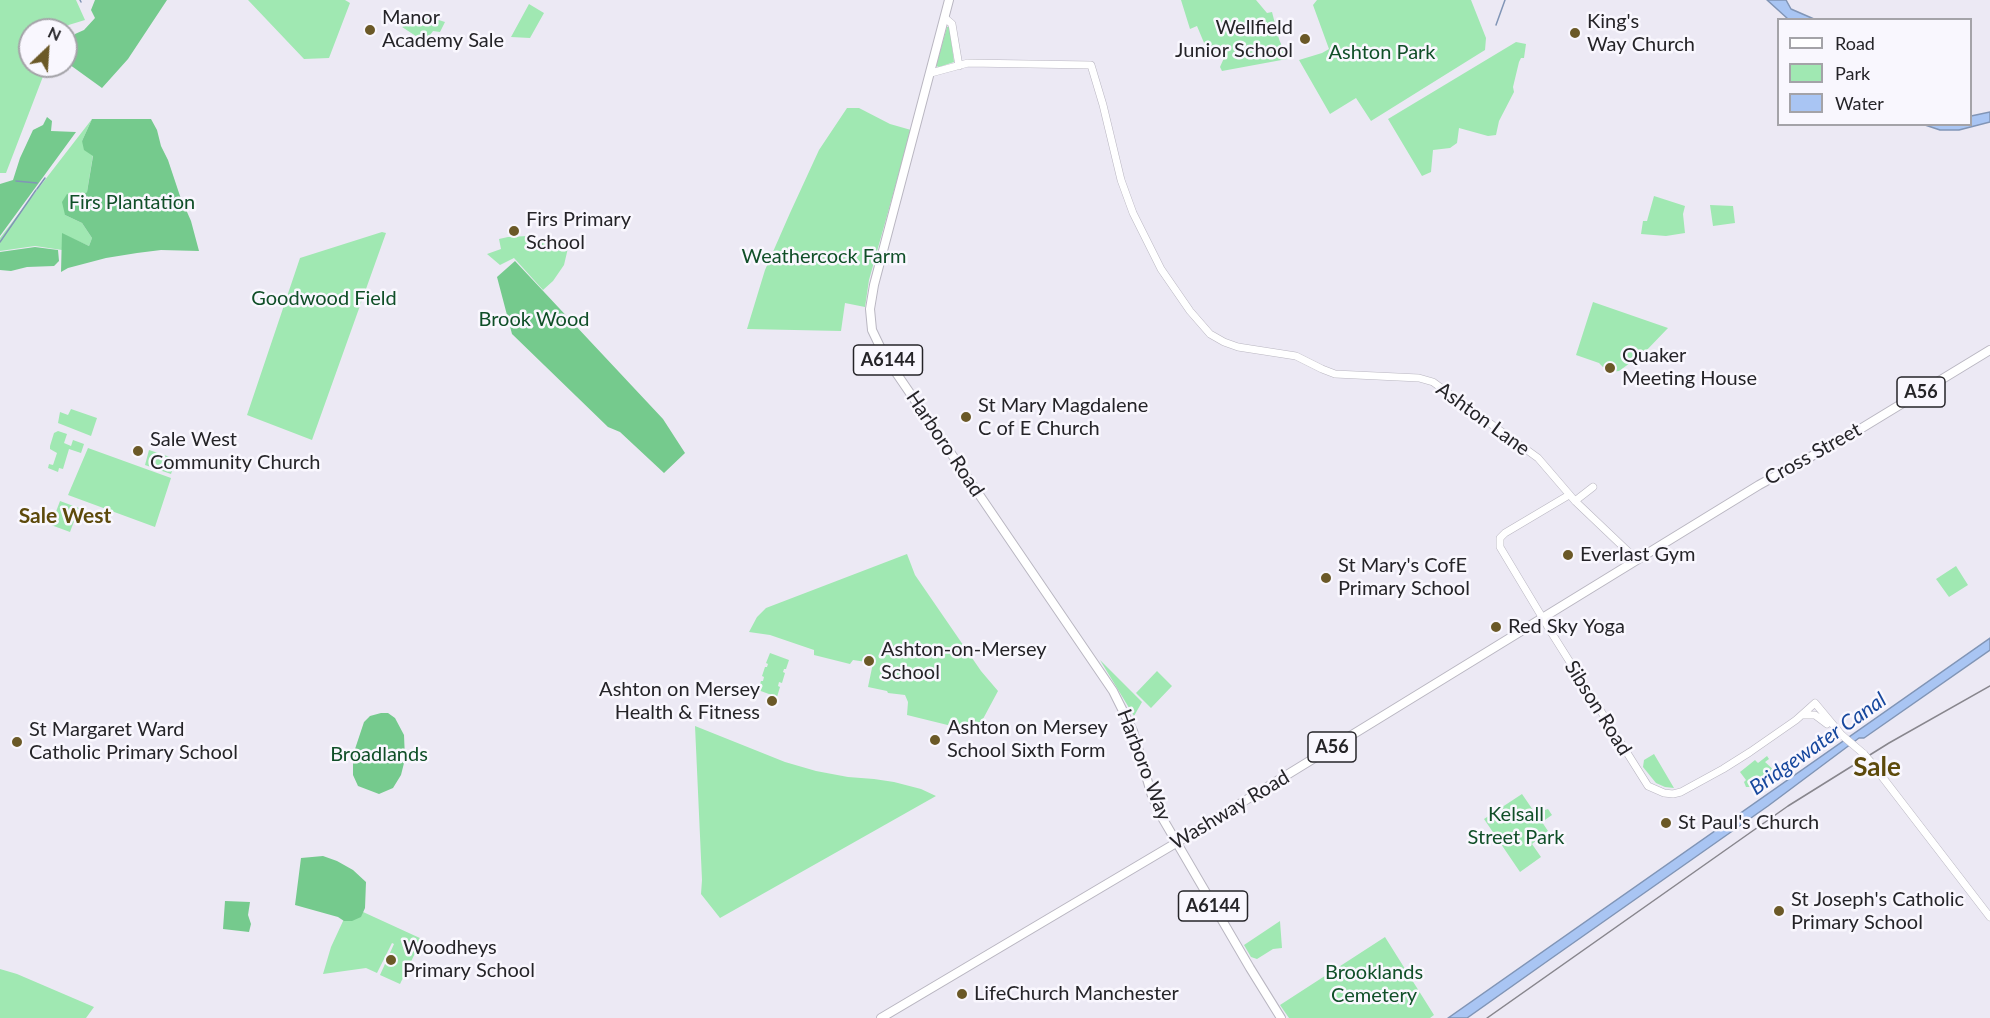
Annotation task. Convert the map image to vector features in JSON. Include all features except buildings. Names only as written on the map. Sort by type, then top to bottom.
[{"type":"main road","name":"Harboro Road","points":[[949,1],[874,285],[870,309],[872,330],[884,354],[1090,657]]},
{"type":"main road","points":[[931,73],[959,66],[952,24],[945,18]]},
{"type":"main road","name":"Ashton Lane","points":[[959,66],[976,63],[1091,65],[1121,180],[1133,213],[1161,269],[1190,311],[1210,334],[1238,347],[1296,356],[1335,374],[1429,380],[1538,458],[1572,498],[1626,552],[1637,560]]},
{"type":"main road","name":"Cross Street","points":[[1637,560],[1759,485],[1852,434],[1990,350]]},
{"type":"main road","points":[[1572,498],[1593,487]]},
{"type":"main road","name":"Sibson Road","points":[[1572,498],[1507,531],[1500,538],[1500,547],[1648,786],[1660,792],[1677,793],[1724,769],[1802,716]]},
{"type":"main road","name":"Washway Road","points":[[881,1018],[1176,843],[1637,560]]},
{"type":"main road","name":"Harboro Way","points":[[1090,657],[1125,712],[1152,796],[1176,843]]},
{"type":"main road","points":[[1802,716],[1813,705],[1840,734]]},
{"type":"main road","points":[[1802,716],[1816,715],[1858,747],[1881,773],[1990,917]]},
{"type":"main road","name":"A6144","points":[[1176,843],[1281,1018]]},
{"type":"green space","points":[[0,0],[76,0],[85,20],[78,22],[78,18],[18,18],[18,78],[42,78],[6,173],[0,173]]},
{"type":"green space","points":[[95,0],[167,0],[128,59],[102,88],[78,71],[78,33],[84,30],[95,18],[91,10]]},
{"type":"green space","points":[[248,0],[345,0],[350,3],[329,58],[304,59]]},
{"type":"green space","points":[[1181,0],[1256,0],[1267,13],[1272,12],[1287,59],[1222,71],[1220,67],[1224,58],[1220,52],[1212,53],[1207,50],[1197,26],[1190,29]]},
{"type":"green space","name":"Ashton Park","points":[[1317,0],[1471,0],[1486,38],[1485,50],[1371,121],[1356,98],[1330,114],[1299,60],[1329,49],[1313,5]]},
{"type":"green space","points":[[529,4],[544,13],[530,38],[511,37]]},
{"type":"green space","points":[[417,13],[445,22],[440,32],[433,31],[425,42],[402,27]]},
{"type":"green space","points":[[947,27],[950,31],[954,62],[939,67],[936,66]]},
{"type":"green space","points":[[1516,42],[1526,44],[1524,58],[1521,58],[1519,62],[1513,87],[1514,92],[1499,121],[1496,135],[1488,136],[1459,128],[1457,143],[1450,148],[1433,150],[1431,172],[1422,176],[1388,119]]},
{"type":"green space","name":"Weathercock Farm","points":[[847,108],[859,108],[890,124],[911,130],[869,280],[865,307],[845,303],[841,331],[747,329],[765,270],[790,213],[819,150]]},
{"type":"green space","points":[[47,117],[52,121],[51,131],[76,132],[0,236],[0,184],[13,180],[33,130],[43,125]]},
{"type":"green space","points":[[92,119],[82,141],[93,155],[87,192],[78,198],[65,215],[82,223],[92,238],[89,246],[62,234],[62,250],[35,246],[0,251],[0,238]]},
{"type":"green space","name":"Firs Plantation","points":[[92,119],[151,119],[191,221],[199,251],[161,250],[137,253],[106,258],[61,272],[62,233],[89,246],[92,238],[82,223],[65,215],[62,202],[67,194],[78,198],[87,192],[93,156],[84,150],[82,141]]},
{"type":"green space","points":[[1654,196],[1685,206],[1683,214],[1685,233],[1666,236],[1641,234],[1643,221],[1647,221]]},
{"type":"green space","points":[[1710,205],[1733,206],[1735,223],[1713,226]]},
{"type":"green space","name":"Goodwood Field","points":[[382,232],[386,233],[312,440],[247,415],[300,258]]},
{"type":"green space","points":[[528,236],[536,239],[547,237],[561,242],[568,248],[564,265],[553,281],[543,290],[514,258],[500,265],[487,254],[501,249],[499,239]]},
{"type":"green space","points":[[35,247],[58,250],[59,261],[54,266],[27,267],[11,271],[0,270],[0,252]]},
{"type":"green space","name":"Brook Wood","points":[[515,261],[663,419],[685,453],[664,473],[620,432],[608,427],[512,334],[497,277]]},
{"type":"green space","points":[[1593,302],[1668,328],[1644,353],[1619,371],[1608,372],[1599,363],[1576,355]]},
{"type":"green space","points":[[71,409],[97,418],[91,436],[58,423],[60,412],[68,415]]},
{"type":"green space","points":[[58,431],[67,434],[64,443],[71,446],[73,440],[84,444],[81,453],[69,449],[63,469],[59,468],[58,472],[48,468],[49,464],[53,465],[57,453],[50,449],[50,446],[54,433]]},
{"type":"green space","points":[[88,448],[171,478],[155,527],[68,495]]},
{"type":"green space","points":[[149,450],[176,459],[171,474],[145,465]]},
{"type":"green space","points":[[60,501],[79,508],[70,532],[51,525]]},
{"type":"green space","points":[[907,554],[915,575],[981,671],[998,691],[976,732],[907,715],[908,702],[905,695],[868,687],[873,663],[853,660],[850,664],[814,655],[814,650],[770,635],[749,632],[757,617],[766,608]]},
{"type":"green space","points":[[1956,566],[1968,585],[1949,597],[1936,579]]},
{"type":"green space","points":[[770,653],[789,660],[783,672],[785,673],[782,683],[779,682],[777,697],[758,690],[763,681],[762,676]]},
{"type":"green space","points":[[1100,660],[1142,702],[1134,716]]},
{"type":"green space","points":[[1157,671],[1172,686],[1151,708],[1136,693]]},
{"type":"green space","name":"Broadlands","points":[[388,713],[395,718],[404,735],[405,759],[401,775],[393,788],[379,794],[358,786],[353,775],[353,764],[355,749],[364,722],[370,716]]},
{"type":"green space","points":[[695,726],[785,762],[848,777],[894,782],[921,789],[936,796],[720,918],[701,894]]},
{"type":"green space","points":[[1654,754],[1674,788],[1656,783],[1643,767],[1644,760]]},
{"type":"green space","points":[[1767,756],[1769,759],[1765,762],[1775,771],[1761,777],[1762,779],[1751,787],[1746,787],[1744,782],[1746,780],[1740,772],[1755,760],[1758,763]]},
{"type":"green space","name":"Kelsall Street Park","points":[[1522,794],[1535,813],[1548,809],[1552,815],[1542,822],[1548,831],[1532,844],[1541,857],[1520,872],[1484,819]]},
{"type":"green space","points":[[323,856],[353,870],[366,882],[365,908],[361,917],[352,921],[344,921],[338,917],[295,905],[301,858]]},
{"type":"green space","points":[[225,901],[250,902],[249,932],[223,929]]},
{"type":"green space","points":[[350,906],[422,939],[400,984],[380,975],[394,944],[392,943],[377,973],[366,968],[323,974],[331,947]]},
{"type":"green space","points":[[1280,921],[1282,948],[1273,949],[1257,959],[1251,957],[1244,945]]},
{"type":"green space","name":"Brooklands Cemetery","points":[[1385,937],[1434,1015],[1430,1018],[1289,1018],[1280,1005]]},
{"type":"green space","points":[[0,969],[94,1007],[86,1018],[0,1018]]},
{"type":"water","points":[[1767,0],[1786,0],[1791,9],[1812,18],[1787,18]]},
{"type":"water","points":[[1990,112],[1990,122],[1959,130],[1940,130],[1928,126],[1972,126],[1972,116]]},
{"type":"water","points":[[1990,638],[1990,650],[1864,738],[1859,738],[1768,806],[1467,1018],[1448,1018]]},
{"type":"waterway","points":[[1496,25],[1505,0]]},
{"type":"waterway","points":[[37,189],[45,178]]},
{"type":"waterway","points":[[16,181],[37,183]]},
{"type":"waterway","points":[[0,242],[36,190]]},
{"type":"tram line","points":[[1487,1018],[1788,806],[1889,743],[1990,686]]},
{"type":"place","name":"Manor Academy Sale","points":[[370,30]]},
{"type":"place","name":"King's Way Church","points":[[1575,33]]},
{"type":"place","name":"Wellfield Junior School","points":[[1305,39]]},
{"type":"place","name":"Firs Primary School","points":[[514,231]]},
{"type":"place","name":"Quaker Meeting House","points":[[1610,368]]},
{"type":"place","name":"St Mary Magdalene C of E Church","points":[[966,417]]},
{"type":"place","name":"Sale West Community Church","points":[[138,451]]},
{"type":"place","name":"Everlast Gym","points":[[1568,555]]},
{"type":"place","name":"St Mary's CofE Primary School","points":[[1326,578]]},
{"type":"place","name":"Red Sky Yoga","points":[[1496,627]]},
{"type":"place","name":"Ashton-on-Mersey School","points":[[869,661]]},
{"type":"place","name":"Ashton on Mersey Health & Fitness","points":[[772,701]]},
{"type":"place","name":"Ashton on Mersey School Sixth Form","points":[[935,740]]},
{"type":"place","name":"St Margaret Ward Catholic Primary School","points":[[17,742]]},
{"type":"place","name":"St Paul's Church","points":[[1666,823]]},
{"type":"place","name":"St Joseph's Catholic Primary School","points":[[1779,911]]},
{"type":"place","name":"Woodheys Primary School","points":[[391,960]]},
{"type":"place","name":"LifeChurch Manchester","points":[[962,994]]},
{"type":"district","name":"Sale West","points":[[65,516]]},
{"type":"district","name":"Sale","points":[[1877,768]]},
{"type":"water label","name":"Bridgewater Canal","points":[[1818,744]]}]
